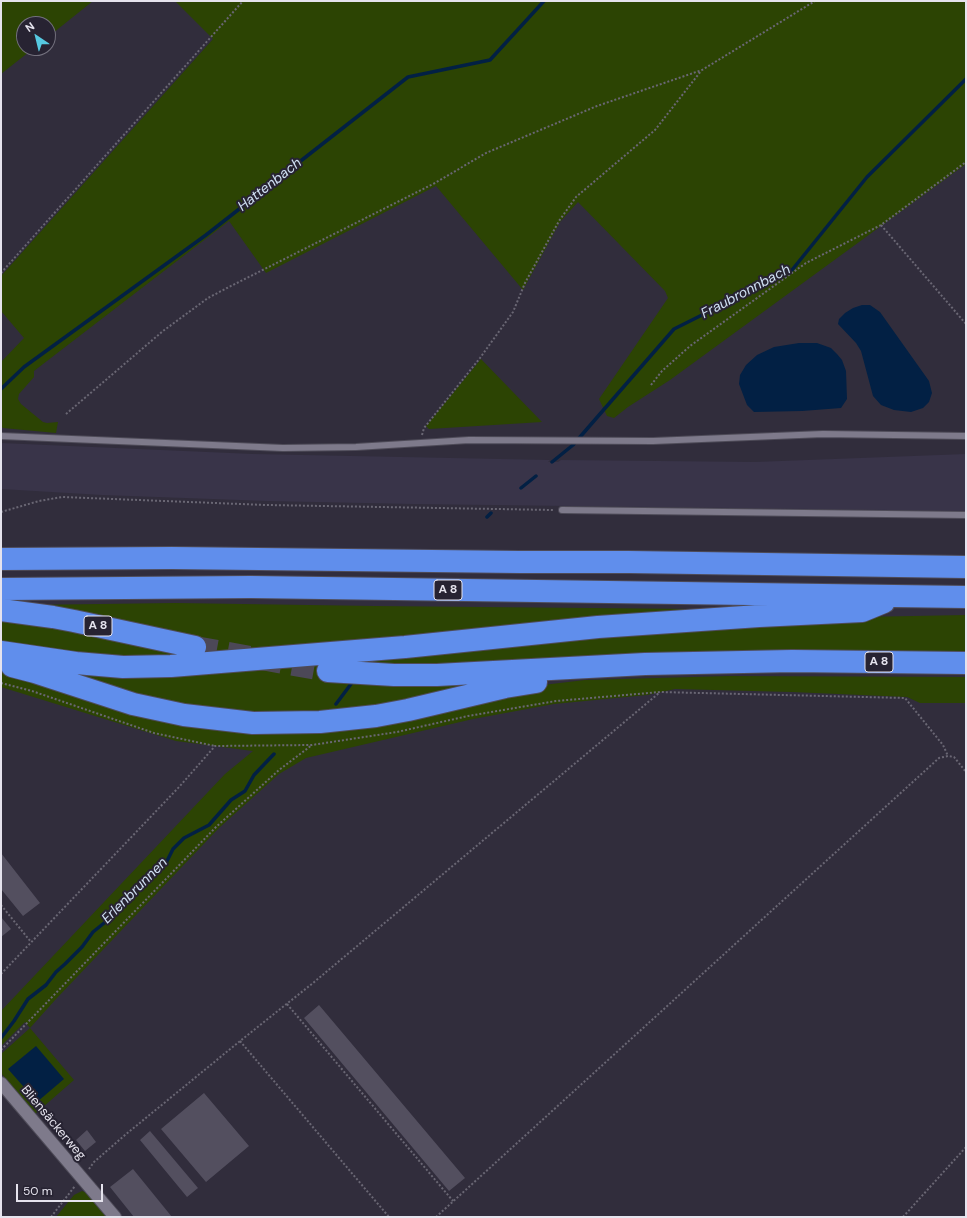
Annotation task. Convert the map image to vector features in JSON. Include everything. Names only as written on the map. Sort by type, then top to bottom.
[{"type":"highway","name":"A 8","points":[[1,559],[188,558],[966,567]]},
{"type":"highway","name":"A 8","points":[[1,589],[259,587],[966,597]]},
{"type":"highway","name":"A 8","points":[[1,652],[76,664],[123,667],[171,666],[405,647],[598,627],[862,611],[896,597]]},
{"type":"highway","name":"A 8","points":[[1,610],[53,616],[195,647]]},
{"type":"highway","name":"A 8","points":[[328,671],[394,675],[437,675],[598,666],[748,662],[966,663]]},
{"type":"highway","points":[[1,664],[34,672],[133,704],[177,714],[235,722],[274,724],[320,722],[376,716],[505,687],[558,679],[598,666]]},
{"type":"street","name":"Bliensäckerweg","points":[[1,1083],[115,1217]]},
{"type":"lane","points":[[1,436],[283,448],[356,447],[469,440],[700,440],[823,434],[966,436]]},
{"type":"lane","points":[[562,510],[966,515]]},
{"type":"path","points":[[1,273],[243,1]]},
{"type":"path","points":[[66,414],[163,330],[208,298],[226,288],[434,184],[486,153],[597,106],[702,70],[815,1]]},
{"type":"path","points":[[424,428],[480,358],[513,312],[532,269],[559,221],[576,197],[654,130],[702,70]]},
{"type":"path","points":[[651,385],[662,371],[690,346],[806,263],[881,225],[966,162]]},
{"type":"path","points":[[881,225],[966,324]]},
{"type":"path","points":[[1,512],[39,500],[62,497],[274,505],[562,510]]},
{"type":"path","points":[[1,683],[32,691],[154,733],[215,746],[312,744],[397,732],[468,716],[556,701],[660,692],[905,698],[943,745],[948,756]]},
{"type":"path","points":[[51,1217],[94,1162],[104,1153],[287,1004],[660,692]]},
{"type":"path","points":[[1,1050],[216,827],[279,770],[312,744]]},
{"type":"path","points":[[1,974],[180,786],[215,746]]},
{"type":"path","points":[[436,1217],[939,758],[948,756],[954,757],[966,772]]},
{"type":"path","points":[[1,905],[31,942]]},
{"type":"path","points":[[287,1004],[453,1202]]},
{"type":"path","points":[[240,1041],[389,1217]]},
{"type":"path","points":[[903,1217],[966,1147]]},
{"type":"shaded area","points":[[1,443],[253,454],[550,460],[548,462],[558,462],[561,460],[755,462],[966,454],[966,511],[267,501],[102,495],[1,489]]},
{"type":"green space","points":[[1,1],[93,1],[56,31],[56,16],[16,16],[16,56],[24,56],[1,74]]},
{"type":"green space","points":[[175,1],[966,1],[966,164],[670,380],[628,407],[614,418],[607,416],[599,399],[668,298],[665,291],[578,202],[560,222],[523,290],[436,186],[266,273],[229,221],[34,371],[34,377],[19,394],[18,399],[21,404],[43,422],[58,422],[56,433],[3,428],[1,426],[1,362],[24,338],[1,311],[1,276],[213,39]]},
{"type":"green space","points":[[481,359],[542,422],[429,429],[426,426]]},
{"type":"green space","points":[[175,603],[697,609],[698,611],[249,650],[112,659],[1,643],[1,620],[26,605]]},
{"type":"green space","points":[[966,615],[966,656],[501,678],[333,715],[184,710],[50,667],[808,618]]},
{"type":"green space","points":[[1,669],[208,725],[585,680],[729,676],[966,677],[966,703],[920,703],[907,697],[675,689],[647,695],[554,704],[473,719],[306,758],[279,774],[219,828],[30,1028],[25,1022],[1,1046],[1,1011],[225,774],[253,751],[176,741],[1,687]]},
{"type":"green space","points":[[30,1028],[74,1080],[35,1114],[1,1073],[1,1054]]},
{"type":"green space","points":[[82,1191],[87,1193],[107,1217],[56,1217],[74,1195]]},
{"type":"water","points":[[862,305],[870,305],[880,312],[929,381],[932,393],[929,402],[923,408],[911,412],[894,410],[881,405],[873,396],[861,351],[856,343],[838,324],[839,319],[845,313]]},
{"type":"water","points":[[799,343],[817,343],[831,348],[837,354],[842,360],[846,371],[847,399],[841,408],[802,411],[754,412],[747,405],[739,384],[740,375],[746,365],[757,355],[774,347]]},
{"type":"water","points":[[36,1046],[64,1079],[37,1102],[8,1069]]},
{"type":"building","points":[[1,853],[40,903],[23,916],[1,889]]},
{"type":"building","points":[[1,917],[11,929],[1,937]]},
{"type":"building","points":[[319,1005],[465,1178],[449,1191],[304,1018]]},
{"type":"building","points":[[204,1093],[249,1146],[206,1182],[161,1129]]},
{"type":"building","points":[[87,1130],[96,1142],[85,1151],[76,1140]]},
{"type":"building","points":[[150,1131],[198,1188],[187,1197],[140,1140]]},
{"type":"building","points":[[133,1169],[172,1217],[134,1217],[110,1187]]},
{"type":"waterway","name":"Hattenbach","points":[[1,389],[24,367],[206,235],[408,77],[490,60],[544,1]]},
{"type":"waterway","name":"Fraubronnbach","points":[[552,462],[573,445],[674,329],[792,270],[867,177],[966,79]]},
{"type":"waterway","name":"Fraubronnbach","points":[[521,488],[536,476]]},
{"type":"waterway","name":"Fraubronnbach","points":[[487,517],[491,513]]},
{"type":"waterway","name":"Erlenbrunnen","points":[[336,704],[351,684]]},
{"type":"waterway","name":"Erlenbrunnen","points":[[1,1038],[28,999],[46,985],[56,972],[82,947],[93,932],[109,919],[122,902],[166,863],[173,849],[184,838],[209,825],[231,800],[245,791],[254,775],[274,754]]},
{"type":"tunnel","points":[[195,647],[328,671]]}]
